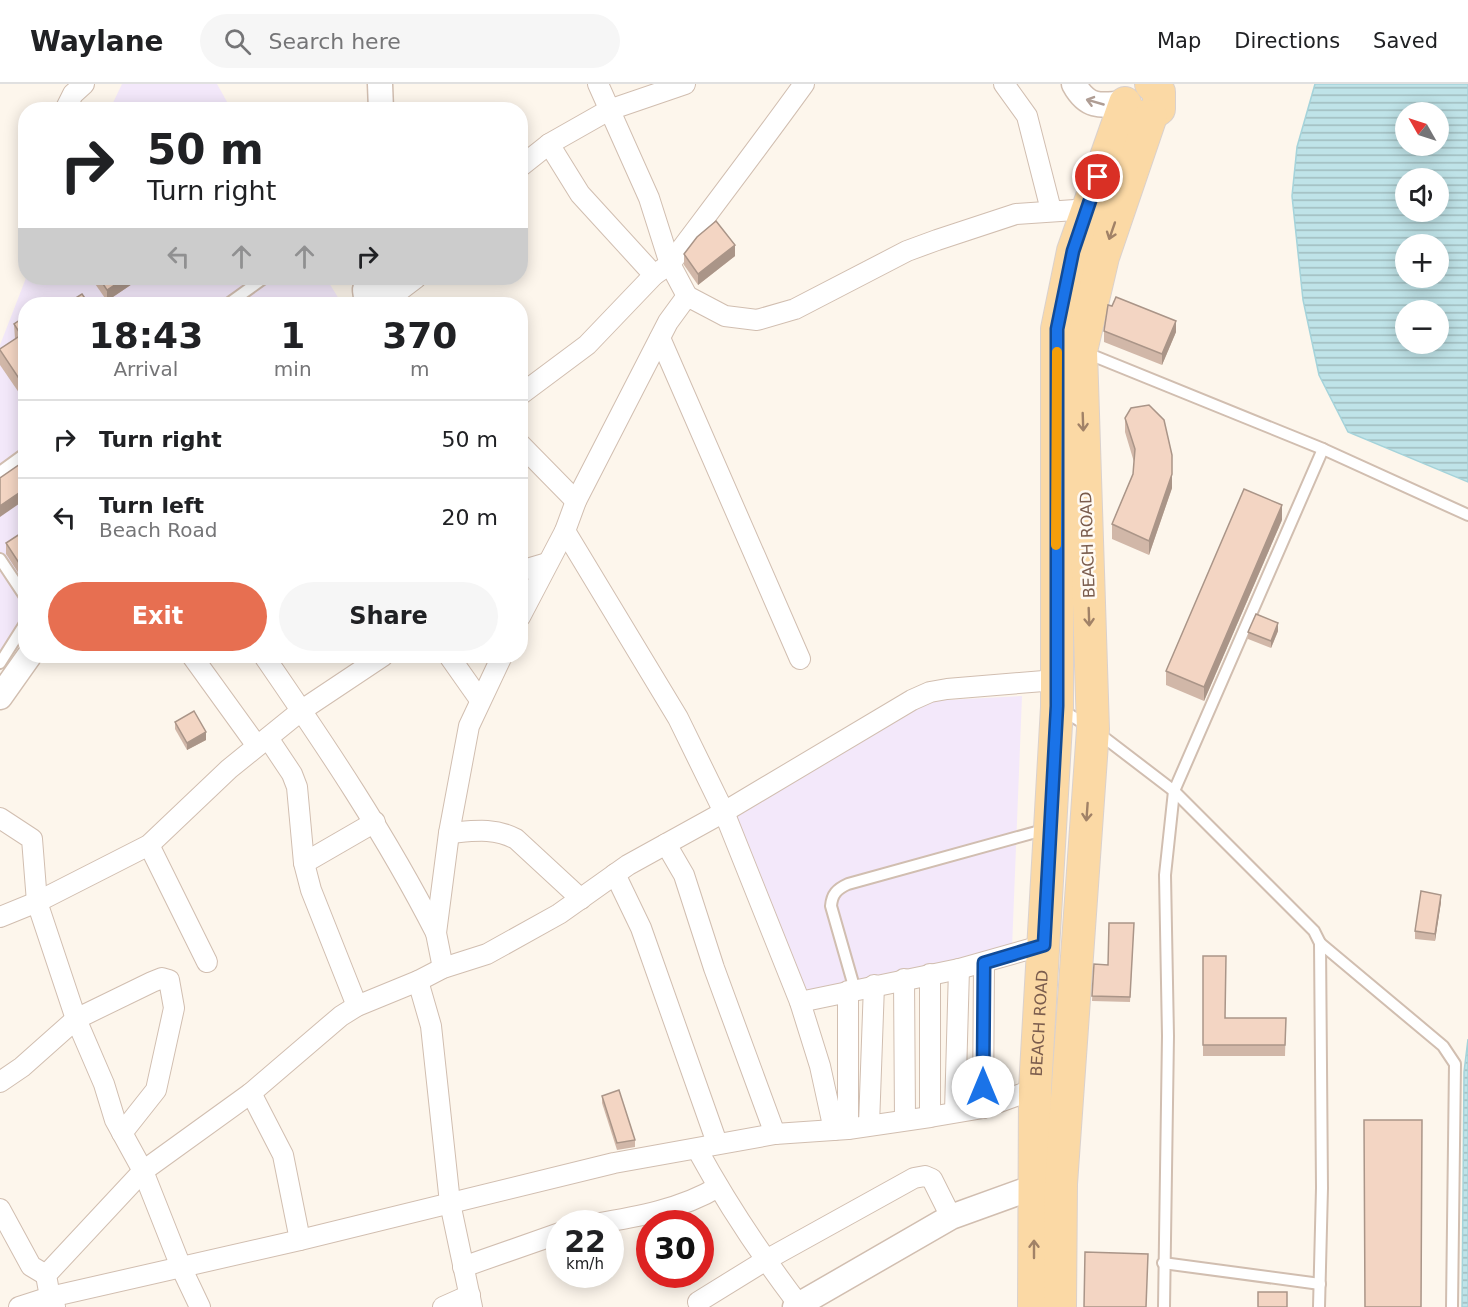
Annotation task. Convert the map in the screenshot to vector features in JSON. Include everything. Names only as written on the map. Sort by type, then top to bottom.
[{"type":"main road","name":"BEACH ROAD","points":[[1060,1307],[1048,1186],[1035,1089],[1056,693],[1057,329],[1073,251],[1089,209],[1102,161],[1149,96]]},
{"type":"main road","name":"BEACH ROAD","points":[[1034,1307],[1093,729],[1081,351],[1103,257],[1149,96]]},
{"type":"street","points":[[69,102],[73,94],[84,84]]},
{"type":"street","points":[[380,84],[381,102]]},
{"type":"street","points":[[598,84],[648,198],[662,270]]},
{"type":"street","points":[[528,161],[549,144],[609,110],[685,84]]},
{"type":"street","points":[[528,390],[587,345],[662,270],[738,177],[758,144],[804,84]]},
{"type":"street","points":[[1004,84],[1027,116],[1051,210]]},
{"type":"street","points":[[1074,84],[1082,98],[1100,106],[1149,96]]},
{"type":"street","points":[[549,144],[580,194],[687,296],[725,316],[757,320],[795,309],[908,251],[937,240],[1016,214],[1089,209]]},
{"type":"street","points":[[375,292],[396,285]]},
{"type":"street","points":[[528,601],[565,531],[576,501],[660,338],[687,296]]},
{"type":"street","points":[[660,338],[800,659]]},
{"type":"street","points":[[528,452],[576,501]]},
{"type":"street","points":[[565,531],[678,718],[724,812],[800,1002],[841,1129]]},
{"type":"street","points":[[528,569],[547,563]]},
{"type":"street","points":[[0,697],[24,663]]},
{"type":"street","points":[[198,663],[262,742],[292,774],[297,787],[304,863],[311,890],[357,1006]]},
{"type":"street","points":[[269,663],[402,866],[436,933],[443,968]]},
{"type":"street","points":[[0,917],[37,902],[149,844],[229,769],[262,742],[302,711],[373,663]]},
{"type":"street","points":[[454,663],[480,700]]},
{"type":"street","points":[[436,933],[449,833],[469,726],[498,663]]},
{"type":"street","points":[[45,1275],[143,1171],[251,1093],[341,1016],[357,1006],[443,968],[487,954],[581,899],[615,874],[912,700],[930,692],[1056,693]]},
{"type":"street","points":[[0,818],[32,839],[37,902],[76,1019],[122,1133],[143,1171],[181,1267],[200,1307]]},
{"type":"street","points":[[304,863],[375,822]]},
{"type":"street","points":[[449,833],[490,830],[504,832],[516,839],[581,899]]},
{"type":"street","points":[[149,844],[207,962]]},
{"type":"street","points":[[666,844],[684,875],[714,968],[776,1134]]},
{"type":"street","points":[[615,874],[641,928],[717,1143]]},
{"type":"street","points":[[800,1002],[959,969],[1044,945]]},
{"type":"street","points":[[983,1108],[984,963]]},
{"type":"street","points":[[955,1112],[959,969]]},
{"type":"street","points":[[930,974],[930,1117]]},
{"type":"street","points":[[0,1082],[22,1067],[76,1019],[152,982],[162,978],[169,980],[174,1008],[156,1090],[122,1133]]},
{"type":"street","points":[[904,980],[905,1119]]},
{"type":"street","points":[[418,981],[430,1026],[450,1203],[471,1301],[443,1307]]},
{"type":"street","points":[[859,989],[869,1125]]},
{"type":"street","points":[[841,1129],[859,989]]},
{"type":"street","points":[[19,1307],[53,1302],[181,1267],[614,1163],[776,1134],[841,1129],[983,1108],[1035,1089]]},
{"type":"street","points":[[251,1093],[283,1155],[300,1240]]},
{"type":"street","points":[[697,1149],[718,1187],[797,1306],[951,1217],[1048,1186]]},
{"type":"street","points":[[698,1302],[766,1260],[914,1178],[925,1176],[936,1183],[951,1217]]},
{"type":"street","points":[[624,1218],[698,1199],[718,1187]]},
{"type":"street","points":[[0,1209],[25,1258],[31,1266],[45,1275],[53,1302]]},
{"type":"street","points":[[463,1267],[546,1238]]},
{"type":"lane","points":[[238,297],[254,285]]},
{"type":"lane","points":[[1081,351],[1323,449],[1468,515]]},
{"type":"lane","points":[[1164,1307],[1168,1036],[1165,875],[1174,791],[1323,449]]},
{"type":"lane","points":[[0,472],[18,459]]},
{"type":"lane","points":[[0,559],[18,586]]},
{"type":"lane","points":[[0,663],[18,635]]},
{"type":"lane","points":[[1056,693],[1093,729],[1174,791],[1314,931],[1320,943],[1443,1046],[1455,1064],[1452,1307]]},
{"type":"lane","points":[[859,989],[831,906],[832,897],[837,889],[848,884],[1050,829]]},
{"type":"lane","points":[[1319,1307],[1322,1188],[1320,943]]},
{"type":"lane","points":[[1163,1263],[1320,1284]]},
{"type":"shaded area","points":[[122,84],[217,84],[227,102],[113,102]]},
{"type":"shaded area","points":[[23,285],[330,285],[338,297],[19,297]]},
{"type":"shaded area","points":[[18,299],[18,644],[0,671],[0,345]]},
{"type":"shaded area","points":[[1022,696],[1012,948],[807,992],[735,816],[928,701]]},
{"type":"water","points":[[1315,84],[1468,84],[1468,482],[1348,432],[1319,375],[1303,300],[1292,196],[1297,147]]},
{"type":"water","points":[[1468,1039],[1468,1307],[1462,1307],[1464,1072]]},
{"type":"building","points":[[716,221],[735,245],[698,274],[684,254],[697,237]]},
{"type":"building","points":[[104,285],[114,285],[107,290]]},
{"type":"building","points":[[1116,297],[1176,321],[1162,354],[1104,331],[1108,305],[1112,306]]},
{"type":"building","points":[[18,337],[18,377],[0,350]]},
{"type":"building","points":[[1149,405],[1164,420],[1172,455],[1172,474],[1149,541],[1112,524],[1133,474],[1135,449],[1125,418],[1131,408]]},
{"type":"building","points":[[18,466],[18,494],[0,506],[0,478]]},
{"type":"building","points":[[1244,489],[1282,505],[1204,687],[1166,671]]},
{"type":"building","points":[[18,535],[18,561],[6,543]]},
{"type":"building","points":[[1256,614],[1278,623],[1271,641],[1248,632]]},
{"type":"building","points":[[194,711],[206,732],[187,743],[175,722]]},
{"type":"building","points":[[1421,891],[1441,895],[1435,934],[1415,931]]},
{"type":"building","points":[[1109,923],[1134,923],[1130,997],[1092,996],[1094,964],[1108,965]]},
{"type":"building","points":[[1203,956],[1226,956],[1225,1018],[1286,1018],[1285,1045],[1203,1045]]},
{"type":"building","points":[[619,1090],[635,1140],[617,1143],[602,1096]]},
{"type":"building","points":[[1364,1120],[1422,1120],[1421,1307],[1365,1307]]},
{"type":"building","points":[[1085,1252],[1148,1254],[1146,1307],[1084,1307]]},
{"type":"building","points":[[1258,1292],[1287,1292],[1287,1307],[1258,1307]]},
{"type":"slow traffic","points":[[1056,545],[1057,352]]},
{"type":"route","points":[[983,1087],[984,963],[1044,945],[1057,706],[1055,405],[1057,329],[1073,251],[1098,177]]}]
